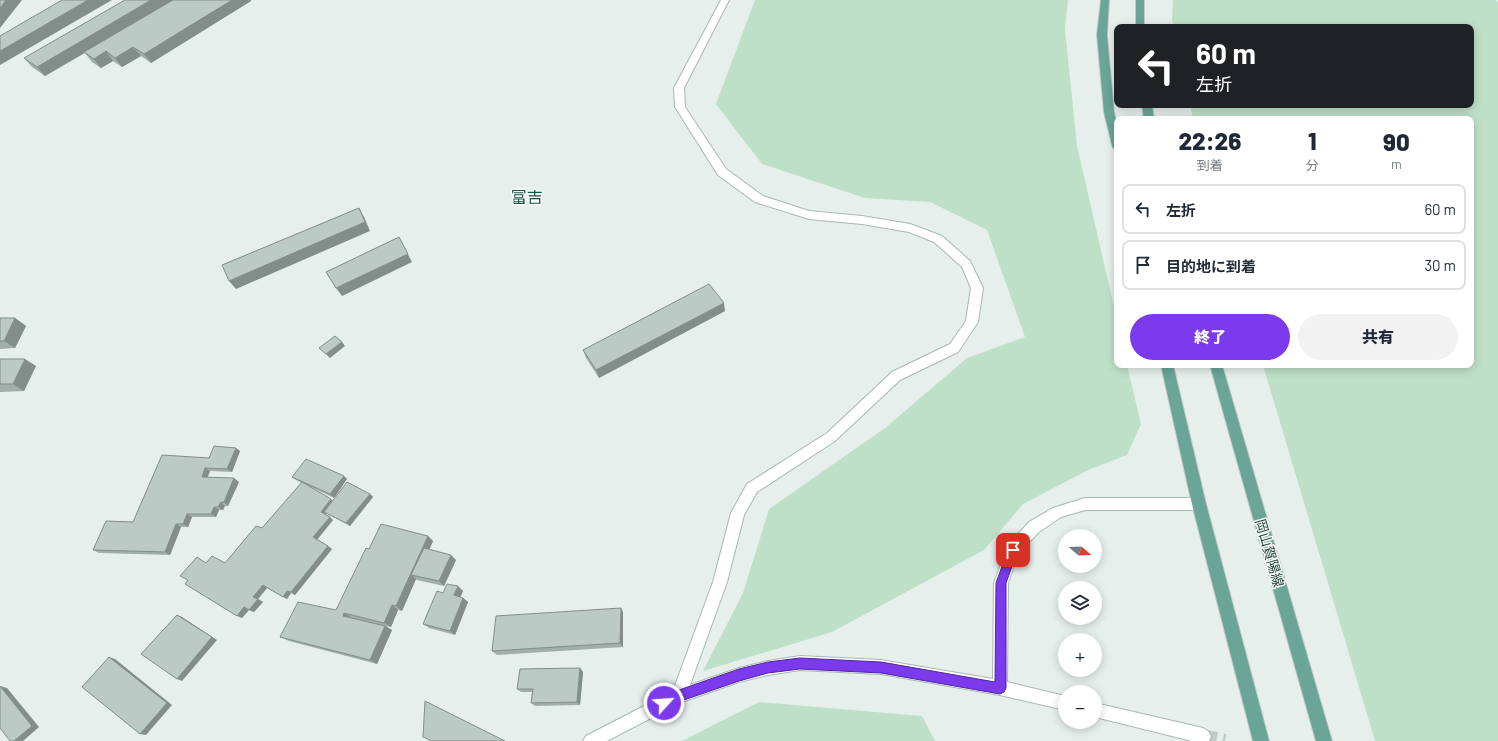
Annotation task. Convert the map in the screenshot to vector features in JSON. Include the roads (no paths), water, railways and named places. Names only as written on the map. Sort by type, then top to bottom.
[{"type":"main road","points":[[1106,0],[1102,35],[1110,112],[1114,131]]},
{"type":"main road","points":[[1140,0],[1140,24]]},
{"type":"main road","points":[[1168,368],[1199,504],[1261,741]]},
{"type":"main road","name":"岡山賀陽線","points":[[1217,368],[1324,741]]},
{"type":"street","points":[[679,696],[720,582],[738,513],[752,488],[832,437],[896,376],[954,348],[972,322],[977,288],[966,264],[938,239],[910,228],[802,213],[759,199],[722,172],[680,107],[679,88],[725,0]]},
{"type":"street","points":[[1000,688],[1001,583],[1013,550],[1034,527],[1058,512],[1085,504],[1122,502],[1199,504]]},
{"type":"street","points":[[591,741],[679,696],[739,675],[768,668],[800,663],[881,667],[1000,688],[1058,702]]},
{"type":"street","points":[[1102,712],[1203,736]]},
{"type":"tunnel","points":[[1203,736],[1225,741]]},
{"type":"district","name":"富吉","points":[[527,196]]}]
